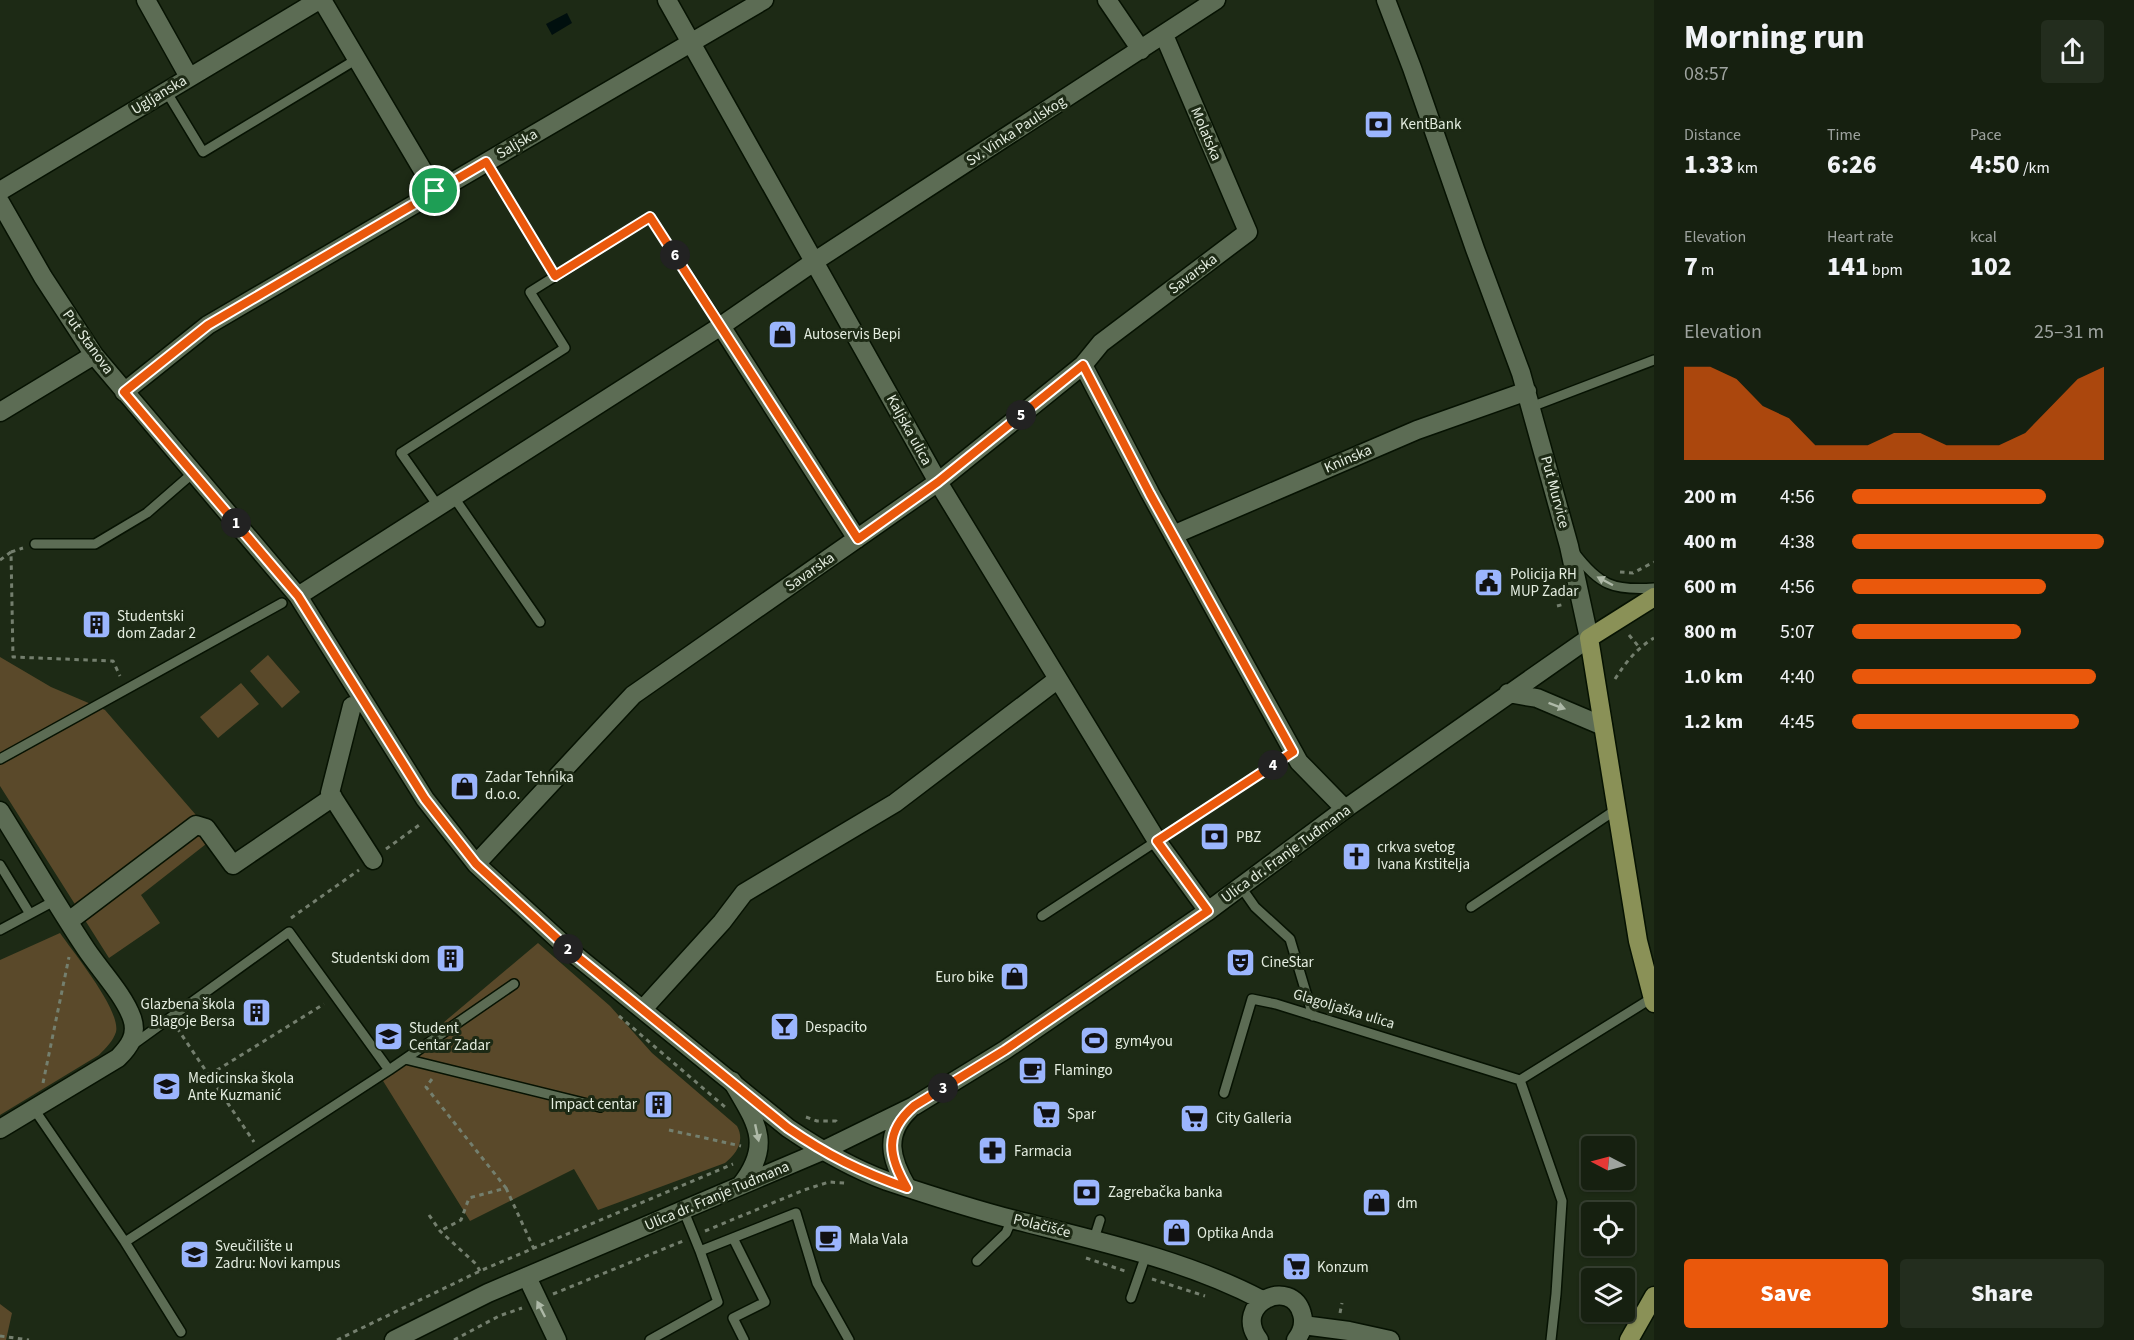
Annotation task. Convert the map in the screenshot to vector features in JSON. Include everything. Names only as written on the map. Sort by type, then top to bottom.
[{"type":"main road","points":[[1589,638],[1654,597]]},
{"type":"main road","name":"Put Murvice","points":[[1589,638],[1638,941],[1653,1000]]},
{"type":"main road","points":[[1629,1340],[1654,1296]]},
{"type":"street","points":[[146,0],[189,77]]},
{"type":"street","points":[[321,0],[435,191]]},
{"type":"street","name":"Ugljanska","points":[[0,191],[321,0]]},
{"type":"street","name":"Kaljska ulica","points":[[667,0],[938,482],[1157,841],[1208,911]]},
{"type":"street","name":"Saljska","points":[[124,392],[208,325],[764,0]]},
{"type":"street","points":[[1107,0],[1141,50]]},
{"type":"street","name":"Sv. Vinka Paulskog","points":[[290,600],[721,326],[815,261],[1216,0]]},
{"type":"street","name":"Put Murvice","points":[[1386,0],[1529,399],[1569,546],[1589,638]]},
{"type":"street","name":"Molatska","points":[[1164,35],[1248,232]]},
{"type":"street","name":"Put Stanova","points":[[0,202],[43,277],[94,355],[110,371],[124,392],[193,473],[290,600],[425,799],[476,864],[574,954],[788,1128],[822,1151]]},
{"type":"street","name":"Savarska","points":[[476,864],[633,695],[938,482],[1083,365],[1101,343],[1248,232]]},
{"type":"street","points":[[721,326],[858,539]]},
{"type":"street","points":[[0,412],[94,355]]},
{"type":"street","points":[[1083,365],[1173,535],[1293,752],[1299,762],[1346,809]]},
{"type":"street","name":"Kninska","points":[[1173,535],[1417,430],[1529,399]]},
{"type":"street","name":"Ulica dr. Franje Tuđmana","points":[[394,1340],[488,1293],[822,1151],[914,1106],[1005,1050],[1208,911],[1346,809],[1589,638]]},
{"type":"street","points":[[643,1009],[722,922],[744,893],[895,803],[1058,679]]},
{"type":"street","points":[[1508,693],[1564,708],[1603,726]]},
{"type":"street","points":[[352,706],[330,793],[372,860]]},
{"type":"street","points":[[72,926],[196,825],[206,828],[233,866],[333,797]]},
{"type":"street","points":[[0,812],[132,1019],[134,1035],[127,1049],[118,1058],[0,1129]]},
{"type":"street","points":[[732,1082],[758,1132],[757,1158],[752,1171],[741,1185]]},
{"type":"street","points":[[907,1188],[895,1168],[892,1147],[895,1132],[902,1117],[914,1106]]},
{"type":"street","name":"Polačišće","points":[[822,1151],[868,1174],[907,1188],[1146,1255],[1240,1288],[1262,1300],[1279,1295],[1295,1302],[1300,1308],[1300,1332],[1349,1331],[1390,1340]]},
{"type":"street","points":[[526,1277],[557,1340]]},
{"type":"street","points":[[1259,1340],[1253,1332],[1251,1323],[1256,1306],[1262,1300]]},
{"type":"lane","points":[[166,91],[203,152],[357,59]]},
{"type":"lane","points":[[486,162],[555,276]]},
{"type":"lane","points":[[438,506],[401,453],[565,348],[530,292],[555,276],[650,217],[721,326]]},
{"type":"lane","points":[[1529,399],[1654,360]]},
{"type":"lane","points":[[35,544],[95,544],[147,513],[193,473]]},
{"type":"lane","points":[[453,496],[540,622]]},
{"type":"lane","points":[[1569,546],[1590,573],[1612,586],[1633,589],[1654,588]]},
{"type":"lane","points":[[0,759],[290,600]]},
{"type":"lane","points":[[1042,916],[1293,752]]},
{"type":"lane","points":[[1471,907],[1617,809]]},
{"type":"lane","points":[[0,865],[30,914]]},
{"type":"lane","points":[[1241,887],[1255,907],[1290,939],[1313,1016]]},
{"type":"lane","points":[[0,930],[56,900]]},
{"type":"lane","points":[[127,1049],[289,932],[389,1070]]},
{"type":"lane","points":[[125,1242],[389,1070],[514,984]]},
{"type":"lane","name":"Glagoljaška ulica","points":[[1224,1093],[1252,999],[1520,1080]]},
{"type":"lane","points":[[1551,1340],[1562,1201],[1520,1080],[1653,1000]]},
{"type":"lane","points":[[405,1059],[600,1107]]},
{"type":"lane","points":[[38,1107],[181,1332]]},
{"type":"lane","points":[[650,1340],[718,1302],[683,1209]]},
{"type":"lane","points":[[700,1251],[796,1213],[817,1283],[849,1340]]},
{"type":"lane","points":[[976,1261],[1006,1233],[1012,1219]]},
{"type":"lane","points":[[1094,1239],[1100,1220]]},
{"type":"lane","points":[[733,1238],[765,1302],[733,1318],[744,1340]]},
{"type":"lane","points":[[1131,1298],[1146,1255]]},
{"type":"path","points":[[0,560],[11,552],[13,657],[113,661],[126,689]]},
{"type":"path","points":[[1610,571],[1633,573],[1654,562]]},
{"type":"path","points":[[1613,682],[1639,647],[1654,638]]},
{"type":"path","points":[[38,1107],[57,1025],[72,926]]},
{"type":"path","points":[[209,1076],[335,996]]},
{"type":"path","points":[[611,1009],[725,1107]]},
{"type":"path","points":[[170,1018],[261,1153]]},
{"type":"path","points":[[440,1067],[426,1087],[506,1188],[534,1249]]},
{"type":"path","points":[[796,1113],[817,1121],[836,1121]]},
{"type":"path","points":[[669,1130],[744,1147]]},
{"type":"path","points":[[337,1340],[480,1272],[733,1164],[744,1147],[745,1140]]},
{"type":"path","points":[[705,1231],[829,1182],[852,1184]]},
{"type":"path","points":[[440,1230],[460,1220],[469,1198],[506,1188]]},
{"type":"path","points":[[429,1215],[440,1230],[476,1264],[480,1272]]},
{"type":"path","points":[[556,1293],[683,1240]]},
{"type":"path","points":[[454,1340],[499,1316],[519,1311]]},
{"type":"path","points":[[0,1336],[29,1340]]},
{"type":"shaded area","points":[[567,13],[572,23],[552,35],[546,24]]},
{"type":"shaded area","points":[[268,655],[300,692],[282,708],[250,671]]},
{"type":"shaded area","points":[[0,657],[51,687],[105,710],[215,837],[141,895],[160,923],[109,958],[0,786]]},
{"type":"shaded area","points":[[241,683],[259,704],[218,738],[200,717]]},
{"type":"shaded area","points":[[60,933],[104,996],[116,1022],[116,1032],[99,1055],[0,1115],[0,960]]},
{"type":"shaded area","points":[[538,943],[610,1006],[652,1053],[737,1126],[740,1142],[733,1155],[725,1163],[598,1210],[574,1169],[470,1221],[380,1076]]},
{"type":"shaded area","points":[[0,1304],[12,1313],[6,1340],[0,1340]]},
{"type":"place","name":"KentBank","points":[[1379,124]]},
{"type":"place","name":"Autoservis Bepi","points":[[783,334]]},
{"type":"place","name":"Policija RH MUP Zadar","points":[[1489,583]]},
{"type":"place","name":"Studentski dom Zadar 2","points":[[96,625]]},
{"type":"place","name":"Zadar Tehnika d.o.o.","points":[[464,786]]},
{"type":"place","name":"PBZ","points":[[1215,837]]},
{"type":"place","name":"crkva svetog Ivana Krstitelja","points":[[1356,856]]},
{"type":"place","name":"Studentski dom","points":[[451,958]]},
{"type":"place","name":"CineStar","points":[[1240,962]]},
{"type":"place","name":"Euro bike","points":[[1015,977]]},
{"type":"place","name":"Glazbena škola Blagoje Bersa","points":[[256,1013]]},
{"type":"place","name":"Despacito","points":[[784,1027]]},
{"type":"place","name":"Student Centar Zadar","points":[[388,1037]]},
{"type":"place","name":"gym4you","points":[[1094,1041]]},
{"type":"place","name":"Flamingo","points":[[1033,1070]]},
{"type":"place","name":"Medicinska škola Ante Kuzmanić","points":[[167,1087]]},
{"type":"place","name":"Impact centar","points":[[658,1104]]},
{"type":"place","name":"Spar","points":[[1046,1114]]},
{"type":"place","name":"City Galleria","points":[[1195,1118]]},
{"type":"place","name":"Farmacia","points":[[993,1151]]},
{"type":"place","name":"Zagrebačka banka","points":[[1087,1192]]},
{"type":"place","name":"dm","points":[[1376,1203]]},
{"type":"place","name":"Optika Anda","points":[[1176,1233]]},
{"type":"place","name":"Mala Vala","points":[[828,1239]]},
{"type":"place","name":"Sveučilište u Zadru: Novi kampus","points":[[194,1255]]},
{"type":"place","name":"Konzum","points":[[1296,1267]]},
{"type":"route","points":[[486,162],[555,276],[650,217],[858,539],[938,482],[1083,365],[1150,494],[1293,752],[1157,841],[1208,911],[1005,1050],[914,1106],[902,1117],[895,1132],[892,1156],[895,1168],[907,1188],[868,1174],[822,1151],[788,1128],[574,954],[476,864],[425,799],[298,596],[124,392],[208,325],[435,191],[486,162]]}]
